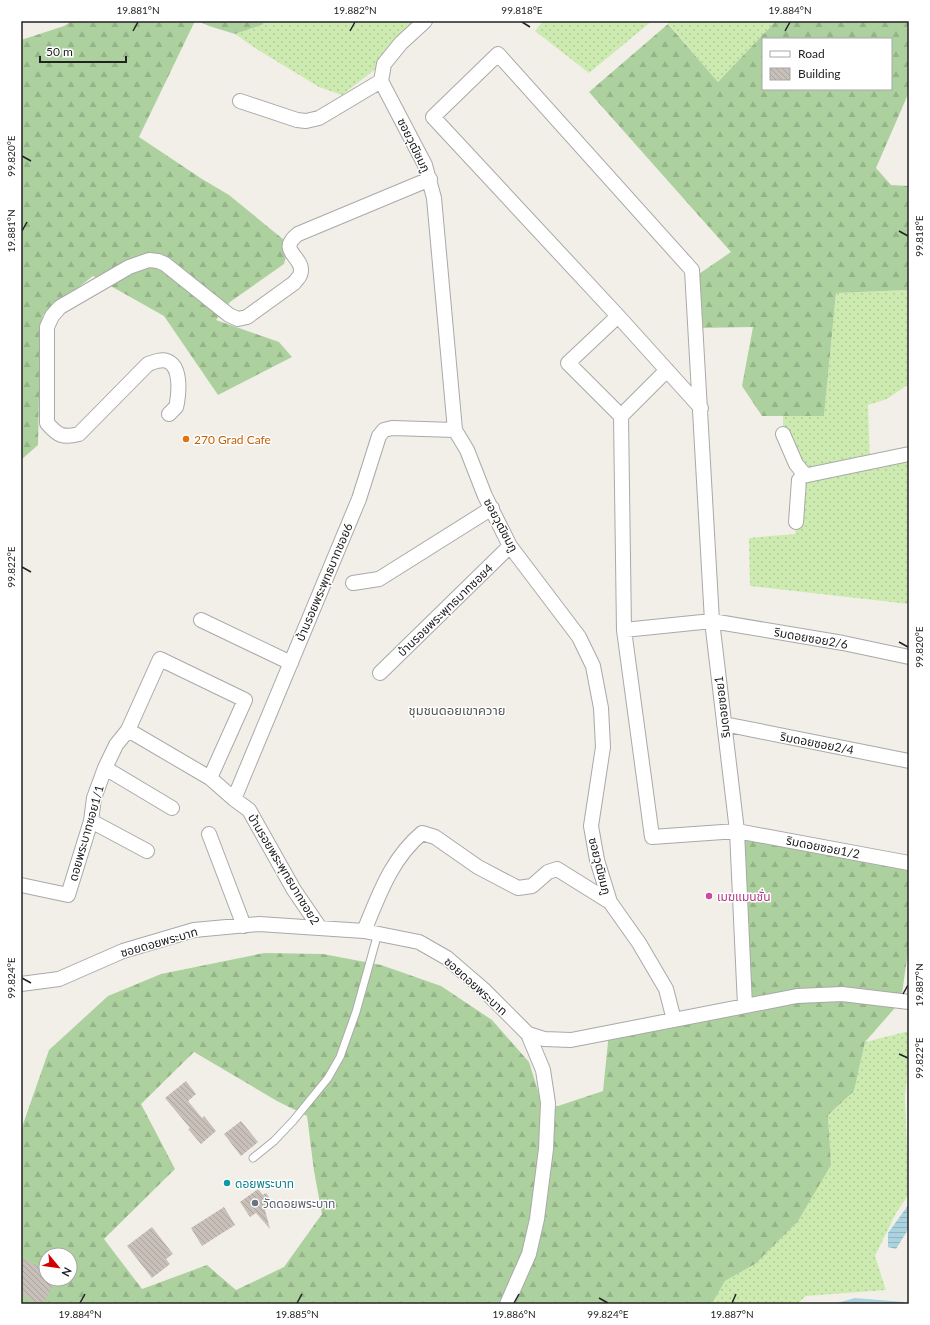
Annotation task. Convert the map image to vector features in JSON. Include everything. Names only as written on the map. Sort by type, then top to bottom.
[{"type":"street","points":[[240,100],[297,120],[319,118],[381,81],[384,64],[401,43],[425,21]]},
{"type":"street","name":"ริมดอยซอย1","points":[[618,316],[433,116],[498,54],[692,270],[712,621],[737,830],[745,1006]]},
{"type":"street","name":"ซอยวุฒิชมภู","points":[[381,81],[425,165],[430,179],[434,198],[455,430],[467,450],[485,496],[510,546],[579,637],[593,666],[601,708],[602,747],[590,826],[597,860],[610,902],[639,943],[666,989],[674,1020]]},
{"type":"street","points":[[169,414],[176,407],[177,403],[177,375],[175,367],[168,361],[160,361],[148,364],[79,434],[67,437],[55,432],[47,423],[47,327],[52,316],[60,307],[129,267],[149,260],[158,260],[229,315],[238,319],[247,317],[294,283],[300,275],[301,269],[299,263],[291,252],[289,244],[298,234],[430,179]]},
{"type":"street","points":[[624,630],[621,416],[568,363],[618,316],[701,408]]},
{"type":"street","points":[[621,416],[667,370]]},
{"type":"street","name":"บ้านรอยพระพุทธบาทซอย6","points":[[234,799],[359,499],[379,436],[384,430],[399,428],[455,430]]},
{"type":"street","points":[[783,434],[796,464],[805,475]]},
{"type":"street","points":[[796,522],[800,477],[909,454]]},
{"type":"street","points":[[353,583],[379,579],[492,508]]},
{"type":"street","name":"บ้านรอยพระพุทธบาทซอย4","points":[[380,673],[510,546]]},
{"type":"street","points":[[201,620],[291,663]]},
{"type":"street","name":"ริมดอยซอย2/6","points":[[624,630],[712,621],[909,657]]},
{"type":"street","name":"ริมดอยซอย1/2","points":[[624,630],[652,837],[737,830],[909,863]]},
{"type":"street","name":"ดอยพระบาทซอย1/1","points":[[21,885],[68,895],[91,821],[94,798],[104,768],[116,745],[128,730],[160,659],[245,700],[210,778]]},
{"type":"street","name":"ริมดอยซอย2/4","points":[[724,724],[909,761]]},
{"type":"street","name":"บ้านรอยพระพุทธบาทซอย2","points":[[128,730],[210,778],[249,810],[294,890],[320,928]]},
{"type":"street","points":[[104,768],[172,808]]},
{"type":"street","points":[[91,821],[147,851]]},
{"type":"street","points":[[364,930],[390,870],[409,844],[422,833],[435,837],[478,867],[518,888],[532,886],[548,872],[557,869],[610,902]]},
{"type":"street","points":[[209,834],[244,926]]},
{"type":"street","name":"ซอยดอยพระบาท","points":[[21,984],[59,979],[123,951],[194,930],[259,924],[364,930],[419,942],[447,958],[483,989],[528,1034]]},
{"type":"street","points":[[528,1034],[544,1039],[570,1040],[797,996],[842,994],[909,1002]]},
{"type":"street","points":[[507,1304],[529,1254],[537,1219],[546,1149],[548,1103],[543,1070],[528,1034]]},
{"type":"lane","points":[[253,1158],[274,1141],[293,1121],[328,1078],[340,1057],[356,1012],[378,933]]},
{"type":"green space","points":[[72,21],[195,21],[139,137],[229,195],[289,244],[284,264],[230,302],[216,320],[279,342],[292,357],[218,395],[164,316],[93,276],[43,315],[40,347],[38,445],[21,460],[21,40],[64,26]]},
{"type":"green space","points":[[198,21],[265,21],[262,25],[235,34]]},
{"type":"green space","points":[[265,21],[421,21],[373,71],[342,95],[319,87],[235,34],[262,25]]},
{"type":"green space","points":[[543,21],[652,21],[589,73],[535,31]]},
{"type":"green space","points":[[666,21],[776,21],[718,82]]},
{"type":"green space","points":[[776,21],[909,21],[909,92],[876,168],[891,185],[909,186],[909,290],[836,293],[824,416],[762,416],[742,386],[753,327],[696,328],[693,278],[731,252],[589,92],[668,24],[718,82]]},
{"type":"green space","points":[[909,290],[909,384],[887,399],[868,405],[870,461],[805,475],[783,434],[783,416],[824,416],[836,293]]},
{"type":"green space","points":[[909,458],[909,604],[750,586],[749,538],[795,534],[802,481]]},
{"type":"green space","points":[[737,831],[909,863],[909,944],[901,1001],[865,1042],[854,1091],[828,1115],[831,1165],[798,1221],[755,1264],[725,1281],[712,1304],[21,1304],[21,1130],[49,1050],[108,996],[161,974],[264,953],[323,954],[381,965],[441,986],[492,1020],[529,1062],[548,1123],[552,1108],[603,1091],[609,1032],[745,1006]],"holes":[[[194,1052],[277,1101],[307,1116],[314,1171],[322,1214],[284,1267],[236,1290],[207,1265],[142,1289],[104,1239],[175,1169],[141,1104]]]},
{"type":"green space","points":[[909,1031],[909,1058],[905,1096],[907,1150],[909,1150],[909,1194],[896,1213],[875,1256],[886,1290],[806,1296],[797,1304],[712,1304],[725,1281],[755,1264],[831,1165],[828,1115],[854,1091],[865,1042]]},
{"type":"water","points":[[909,1204],[909,1228],[896,1249],[888,1247],[888,1233]]},
{"type":"water","points":[[855,1298],[904,1302],[906,1304],[833,1304]]},
{"type":"building","points":[[186,1081],[196,1094],[188,1101],[202,1118],[204,1116],[216,1131],[201,1144],[165,1098]]},
{"type":"building","points":[[241,1121],[258,1142],[241,1156],[224,1134]]},
{"type":"building","points":[[258,1189],[263,1195],[266,1193],[274,1204],[265,1210],[270,1229],[256,1213],[250,1217],[240,1202]]},
{"type":"building","points":[[224,1207],[235,1225],[202,1246],[191,1228]]},
{"type":"building","points":[[152,1227],[173,1254],[166,1259],[170,1264],[152,1278],[127,1246]]},
{"type":"building","points":[[21,1258],[38,1266],[38,1287],[52,1287],[43,1304],[40,1304],[21,1294]]},
{"type":"place","name":"270 Grad Cafe","points":[[186,439]]},
{"type":"place","name":"เมฆแมนชั่น","points":[[709,896]]},
{"type":"place","name":"ดอยพระบาท","points":[[227,1183]]},
{"type":"place","name":"วัดดอยพระบาท","points":[[255,1203]]},
{"type":"district","name":"ชุมชนดอยเขาควาย","points":[[457,710]]}]
